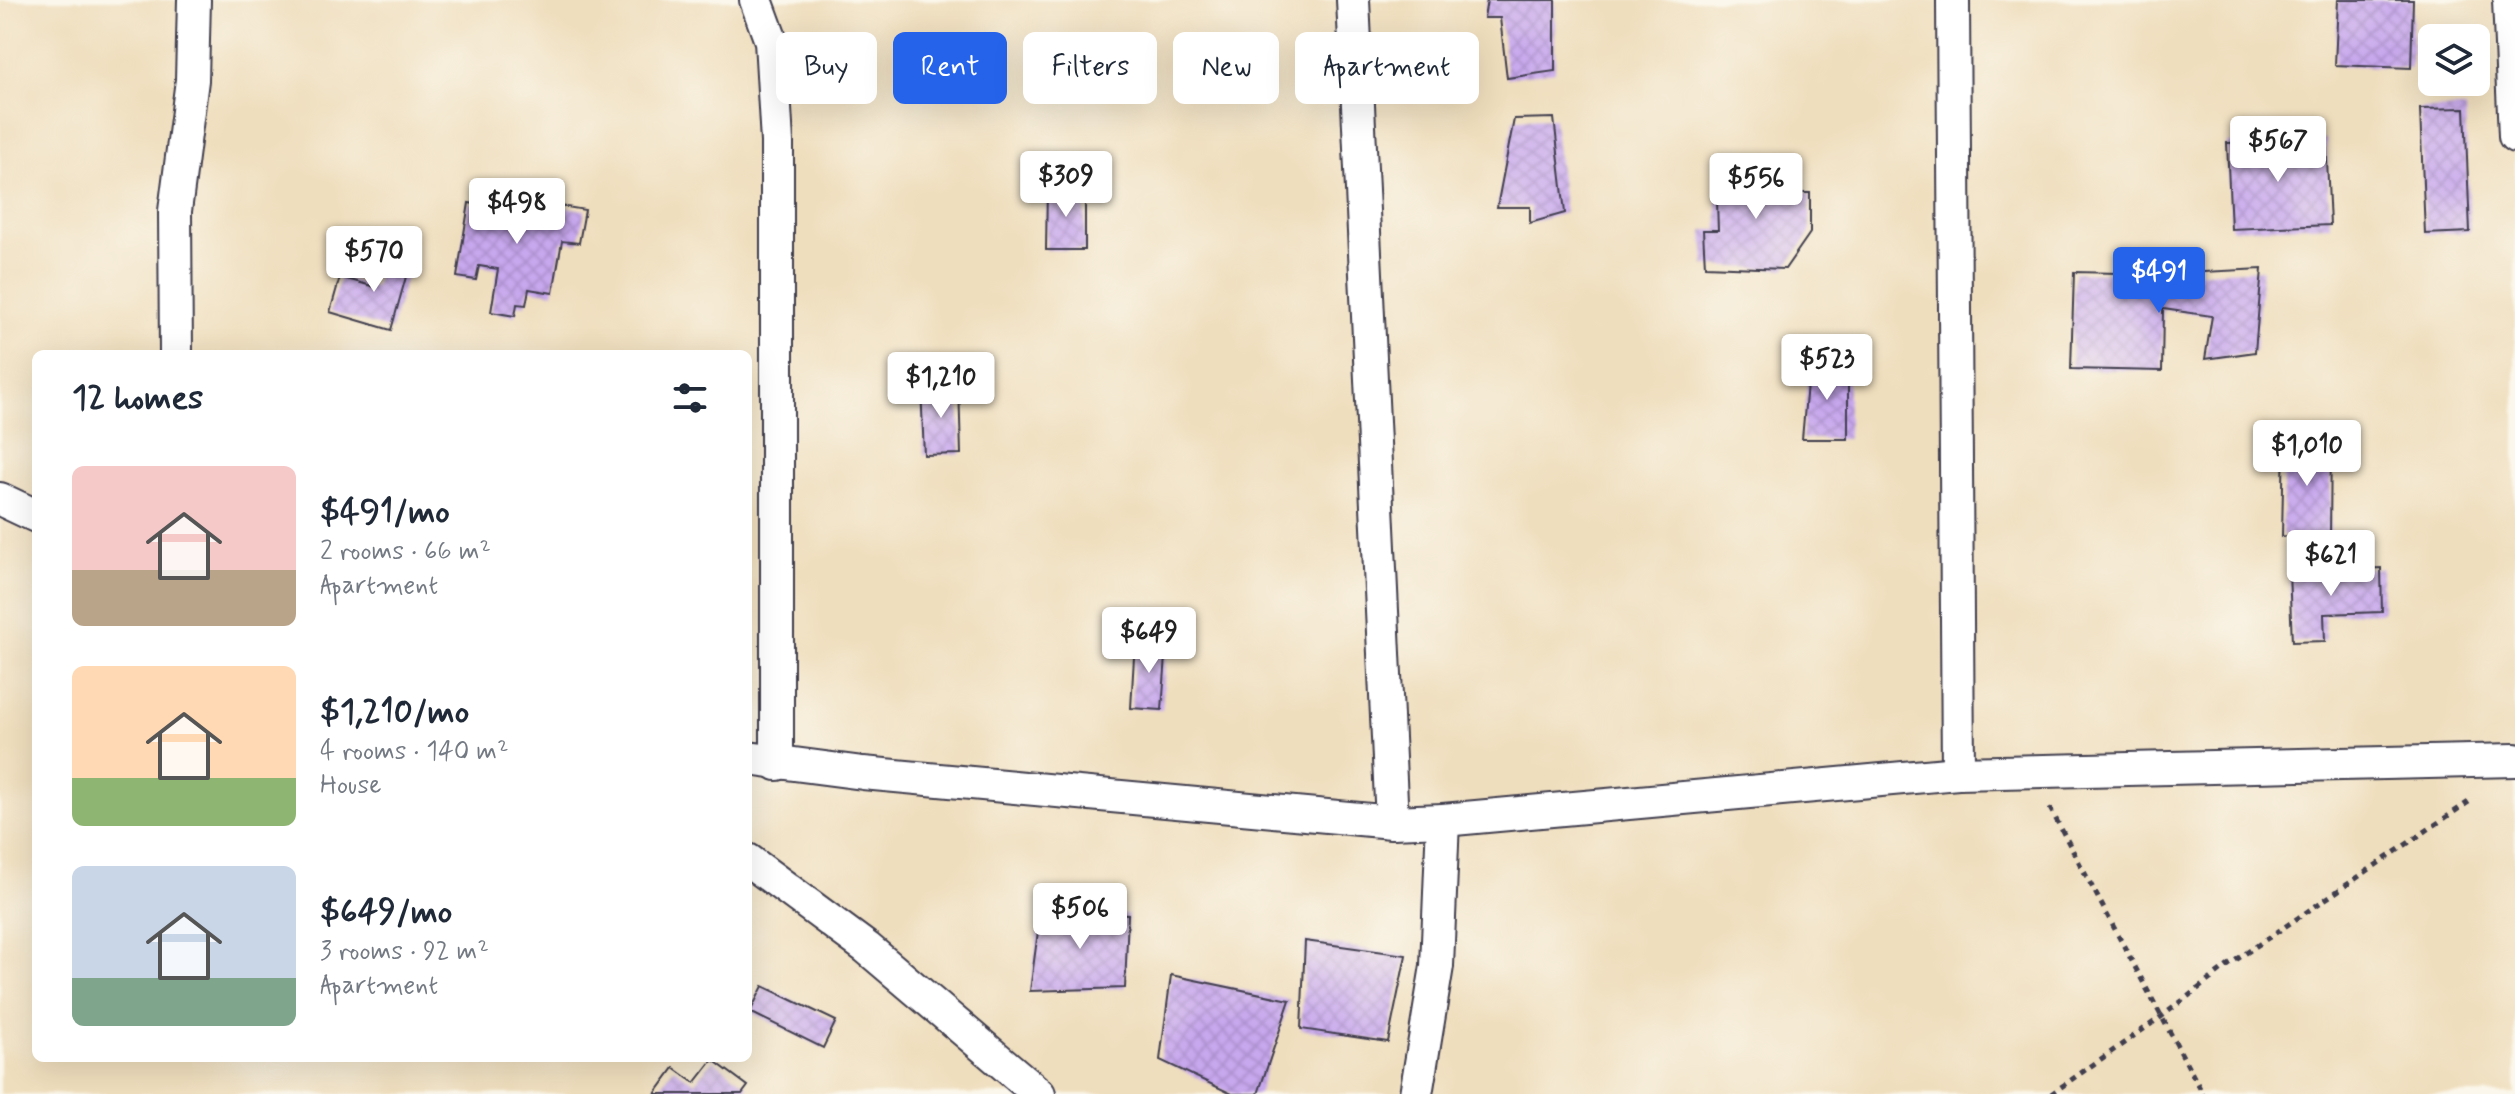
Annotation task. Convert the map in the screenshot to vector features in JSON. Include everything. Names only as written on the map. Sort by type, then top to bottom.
[{"type":"street","points":[[176,350],[175,211],[192,80],[194,0]]},
{"type":"street","points":[[756,0],[771,41],[777,142],[762,761],[1392,822],[1443,820],[1958,773],[2515,760]]},
{"type":"street","points":[[1353,0],[1392,822]]},
{"type":"street","points":[[1953,0],[1958,773]]},
{"type":"street","points":[[2509,0],[2515,136]]},
{"type":"street","points":[[0,499],[32,514]]},
{"type":"street","points":[[1416,1094],[1437,966],[1443,820]]},
{"type":"street","points":[[752,863],[867,948],[1039,1094]]},
{"type":"path","points":[[2031,772],[2203,1094]]},
{"type":"path","points":[[2051,1094],[2161,1017],[2242,955],[2477,796]]},
{"type":"building","points":[[1487,0],[1555,0],[1555,71],[1507,78],[1500,18],[1484,18]]},
{"type":"building","points":[[2338,0],[2413,0],[2411,68],[2335,65]]},
{"type":"building","points":[[2465,108],[2470,232],[2425,234],[2420,109]]},
{"type":"building","points":[[1554,118],[1565,213],[1530,223],[1530,207],[1497,207],[1514,119]]},
{"type":"building","points":[[2326,139],[2330,225],[2231,229],[2227,143]]},
{"type":"building","points":[[1730,168],[1782,170],[1780,193],[1810,193],[1810,233],[1785,269],[1705,266],[1703,230],[1718,230],[1716,172]]},
{"type":"building","points":[[1047,188],[1085,188],[1085,250],[1046,250]]},
{"type":"building","points":[[488,194],[585,210],[579,243],[562,241],[553,293],[529,289],[526,305],[517,304],[515,316],[491,312],[498,269],[479,266],[476,280],[457,277],[469,203],[486,206]]},
{"type":"building","points":[[386,252],[411,259],[391,330],[330,312],[340,277],[375,287]]},
{"type":"building","points":[[2262,269],[2255,352],[2205,359],[2212,316],[2163,309],[2162,371],[2071,369],[2074,272],[2164,274]]},
{"type":"building","points":[[1809,362],[1848,362],[1848,439],[1802,439]]},
{"type":"building","points":[[959,384],[961,454],[924,455],[921,386]]},
{"type":"building","points":[[2284,438],[2331,439],[2330,537],[2282,536]]},
{"type":"building","points":[[2381,568],[2382,612],[2324,614],[2325,641],[2292,642],[2289,572]]},
{"type":"building","points":[[1135,640],[1167,642],[1162,710],[1131,708]]},
{"type":"building","points":[[1041,909],[1128,914],[1125,988],[1030,991]]},
{"type":"building","points":[[1305,941],[1406,955],[1388,1042],[1301,1029]]},
{"type":"building","points":[[1171,975],[1290,1000],[1258,1094],[1232,1094],[1160,1060]]},
{"type":"building","points":[[763,986],[836,1021],[823,1048],[752,1013]]},
{"type":"building","points":[[711,1062],[716,1062],[748,1086],[742,1094],[655,1094],[674,1068],[695,1083]]}]
